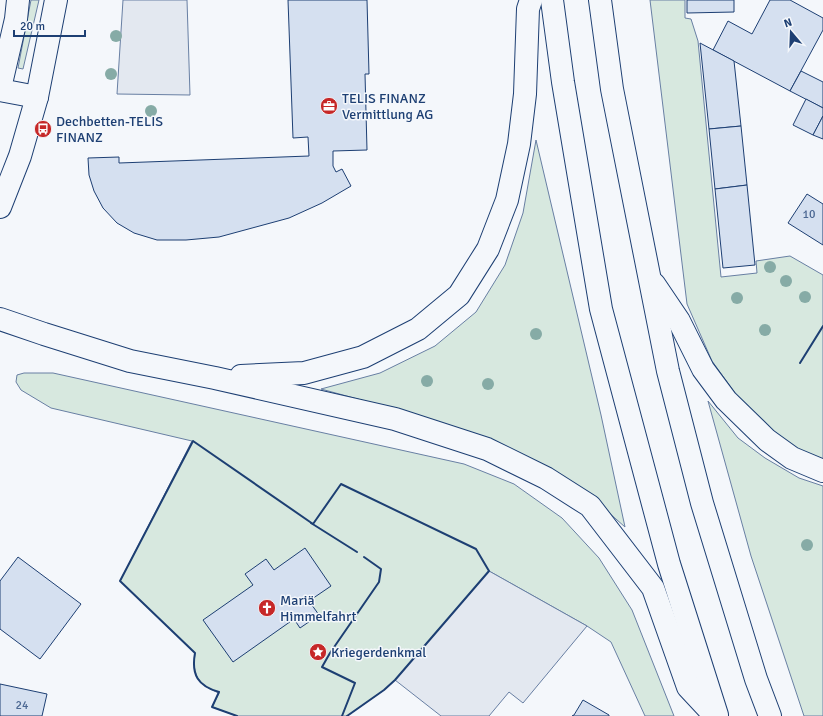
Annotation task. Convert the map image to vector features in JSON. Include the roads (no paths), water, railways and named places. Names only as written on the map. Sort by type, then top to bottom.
[{"type":"main road","points":[[18,0],[16,19],[0,89],[37,97]]},
{"type":"main road","points":[[0,207],[20,156],[37,97],[56,0]]},
{"type":"main road","points":[[215,378],[304,373],[363,357],[418,329],[459,295],[488,249],[507,200],[519,144],[526,94],[528,9],[531,0]]},
{"type":"main road","points":[[552,0],[563,82],[601,309],[669,564],[716,716]]},
{"type":"main road","points":[[600,0],[612,89],[668,371],[702,502],[756,679],[770,716]]},
{"type":"main road","points":[[648,274],[679,321],[703,369],[726,400],[767,440],[792,458],[823,471]]},
{"type":"main road","points":[[0,319],[130,361],[215,378],[394,419],[487,449],[546,478],[590,506],[653,588],[688,687],[716,716]]},
{"type":"place","name":"TELIS FINANZ Vermittlung AG","points":[[329,106]]},
{"type":"place","name":"Dechbetten-TELIS FINANZ","points":[[43,129]]},
{"type":"place","name":"Mariä Himmelfahrt","points":[[267,608]]},
{"type":"place","name":"Kriegerdenkmal","points":[[318,652]]}]
